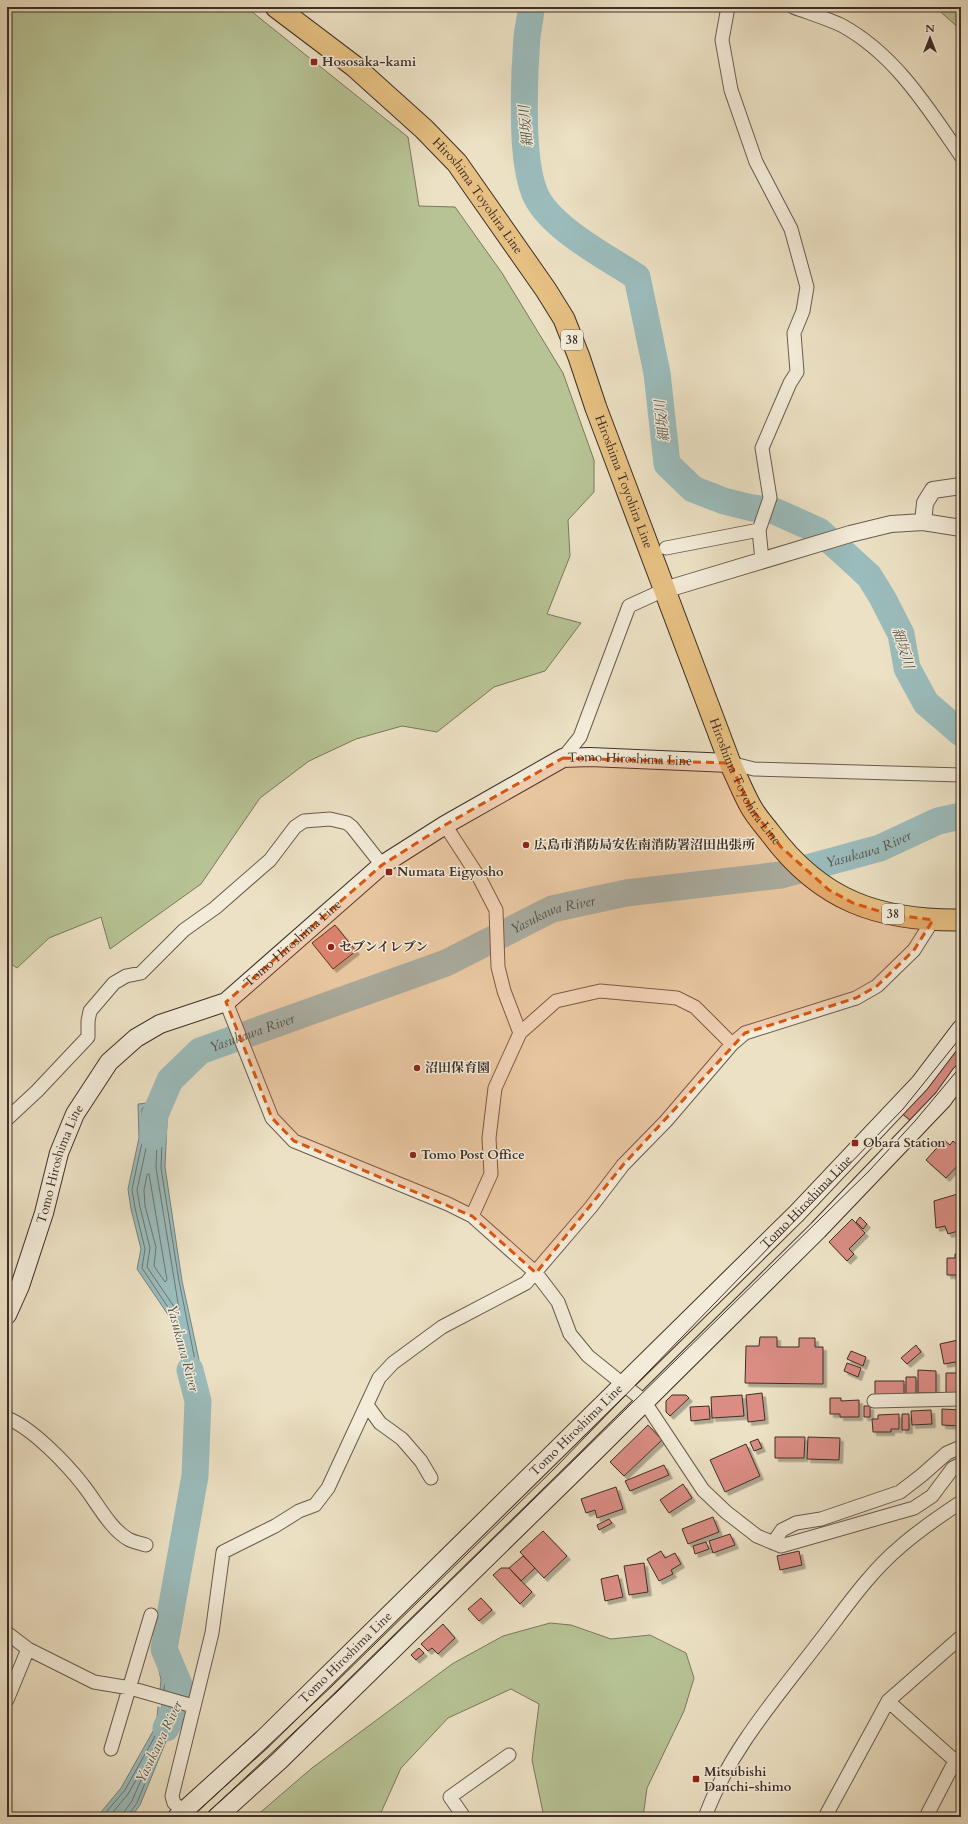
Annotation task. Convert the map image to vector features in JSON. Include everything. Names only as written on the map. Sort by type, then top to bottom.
[{"type":"main road","name":"Hiroshima Toyohira Line","points":[[276,7],[354,66],[424,129],[457,163],[546,290],[564,319],[664,590],[730,763],[751,808],[780,847],[803,869],[829,890],[853,903],[888,914],[933,920],[961,920]]},
{"type":"main road","name":"Tomo Hiroshima Line","points":[[7,1315],[20,1286],[44,1213],[59,1153],[76,1114],[109,1062],[136,1038],[160,1024],[228,1007],[382,865],[446,825],[564,758],[590,757],[730,763]]},
{"type":"main road","name":"Tomo Hiroshima Line","points":[[180,1814],[263,1739],[797,1213],[920,1083],[961,1029]]},
{"type":"main road","name":"Tomo Hiroshima Line","points":[[217,1817],[307,1733],[569,1477],[818,1230],[943,1099],[961,1074]]},
{"type":"main road","points":[[797,1213],[818,1230]]},
{"type":"street","points":[[728,7],[722,40],[731,90],[756,162],[791,229],[806,287],[803,311],[794,333],[797,372],[790,383],[762,448],[770,498],[761,525],[762,560]]},
{"type":"street","points":[[793,7],[841,25],[872,45],[907,80],[961,156]]},
{"type":"street","points":[[923,522],[925,503],[933,490],[961,486]]},
{"type":"street","points":[[564,758],[580,736],[629,606],[664,590],[850,534],[891,524],[923,522],[961,528]]},
{"type":"street","points":[[666,548],[761,525]]},
{"type":"street","points":[[730,763],[754,769],[960,775]]},
{"type":"street","points":[[7,1119],[37,1091],[88,1037],[88,1021],[90,1011],[114,982],[126,976],[141,973],[184,930],[215,908],[270,860],[295,827],[304,822],[330,819],[347,823],[352,827],[382,865]]},
{"type":"street","points":[[446,825],[480,879],[496,910],[498,967],[504,990],[520,1033]]},
{"type":"street","points":[[180,1814],[172,1796],[189,1705],[212,1633],[223,1552],[276,1526],[299,1511],[315,1505],[328,1488],[379,1378],[393,1363],[442,1327],[526,1283],[591,1207],[623,1165],[666,1121],[732,1044],[744,1033],[856,998],[877,986],[914,950],[933,920]]},
{"type":"street","points":[[472,1216],[491,1174],[489,1138],[495,1088],[520,1033],[556,1001],[600,991],[677,998],[695,1007],[732,1044]]},
{"type":"street","points":[[228,1007],[272,1118],[294,1141],[448,1204],[472,1216],[536,1273],[558,1302],[570,1334],[588,1356],[644,1401],[703,1490],[726,1512],[757,1536],[781,1546],[914,1508],[932,1496],[953,1468],[961,1464]]},
{"type":"street","points":[[874,1401],[961,1399]]},
{"type":"street","points":[[367,1405],[380,1423],[402,1439],[420,1461],[431,1478]]},
{"type":"street","points":[[7,1418],[14,1421],[48,1448],[82,1483],[116,1529],[128,1539],[146,1545]]},
{"type":"street","points":[[773,1543],[782,1530],[796,1523],[821,1519],[900,1492],[947,1453],[961,1447]]},
{"type":"street","points":[[705,1817],[714,1794],[728,1767],[752,1731],[868,1580],[899,1547],[961,1502]]},
{"type":"street","points":[[112,1749],[133,1689],[151,1615]]},
{"type":"street","points":[[7,1633],[28,1649],[94,1682],[133,1689],[189,1705]]},
{"type":"street","points":[[825,1817],[888,1701],[961,1637]]},
{"type":"street","points":[[7,1700],[28,1649]]},
{"type":"street","points":[[7,1671],[20,1670]]},
{"type":"street","points":[[888,1701],[959,1761],[926,1817]]},
{"type":"street","points":[[464,1817],[450,1797],[509,1755]]},
{"type":"highlighted area","points":[[563,758],[730,763],[751,808],[781,847],[829,890],[853,903],[888,914],[933,920],[914,950],[877,986],[856,998],[745,1033],[623,1165],[536,1273],[472,1216],[294,1141],[272,1118],[226,1002],[382,865],[445,825]]},
{"type":"green space","points":[[7,7],[246,7],[408,137],[419,206],[455,207],[502,273],[563,373],[594,460],[594,492],[568,520],[570,556],[547,614],[581,623],[545,671],[494,687],[437,732],[402,726],[356,739],[309,761],[260,798],[201,884],[110,949],[101,917],[49,938],[17,968],[7,961]]},
{"type":"green space","points":[[935,7],[961,7],[961,30]]},
{"type":"green space","points":[[550,1623],[571,1625],[611,1639],[650,1635],[686,1653],[694,1678],[684,1711],[647,1788],[643,1817],[544,1817],[532,1760],[539,1704],[511,1689],[448,1718],[401,1768],[379,1817],[255,1817],[312,1768],[452,1664],[503,1636]]},
{"type":"water","points":[[168,1101],[165,1167],[182,1281],[201,1369],[206,1405],[190,1406],[186,1376],[171,1319],[137,1269],[141,1249],[131,1209],[128,1189],[139,1138],[138,1104]]},
{"type":"water","points":[[174,1650],[184,1679],[171,1729],[140,1805],[131,1817],[97,1817],[121,1788],[156,1726],[161,1680],[156,1656]]},
{"type":"pier","points":[[158,1690],[182,1696],[178,1712],[156,1706]]},
{"type":"building","points":[[335,925],[356,951],[333,969],[312,943]]},
{"type":"building","points":[[961,1034],[961,1068],[916,1125],[899,1111]]},
{"type":"building","points":[[944,1140],[950,1145],[953,1141],[961,1148],[961,1162],[946,1178],[926,1160]]},
{"type":"building","points":[[961,1193],[961,1230],[948,1234],[945,1226],[936,1228],[934,1201]]},
{"type":"building","points":[[860,1217],[867,1224],[863,1229],[856,1222]]},
{"type":"building","points":[[852,1219],[865,1233],[849,1249],[854,1254],[847,1261],[829,1242]]},
{"type":"building","points":[[955,1254],[961,1254],[961,1275],[947,1275],[947,1258],[955,1258]]},
{"type":"building","points":[[760,1337],[777,1337],[777,1347],[799,1347],[799,1338],[815,1338],[815,1347],[823,1347],[823,1384],[745,1383],[746,1346],[759,1346]]},
{"type":"building","points":[[958,1340],[961,1346],[961,1361],[944,1364],[940,1344]]},
{"type":"building","points":[[916,1345],[921,1352],[907,1364],[901,1358]]},
{"type":"building","points":[[851,1351],[866,1357],[863,1366],[847,1359]]},
{"type":"building","points":[[847,1363],[861,1368],[858,1377],[844,1371]]},
{"type":"building","points":[[918,1370],[936,1371],[936,1393],[918,1393]]},
{"type":"building","points":[[946,1373],[961,1373],[961,1394],[946,1394]]},
{"type":"building","points":[[906,1377],[916,1377],[916,1395],[906,1395]]},
{"type":"building","points":[[875,1381],[904,1381],[904,1396],[875,1396]]},
{"type":"building","points":[[762,1393],[765,1420],[748,1422],[746,1395]]},
{"type":"building","points":[[672,1395],[686,1395],[689,1398],[670,1416],[666,1412],[666,1401]]},
{"type":"building","points":[[742,1395],[744,1416],[712,1418],[711,1397]]},
{"type":"building","points":[[830,1398],[841,1398],[841,1401],[859,1400],[859,1417],[840,1417],[840,1414],[830,1414]]},
{"type":"building","points":[[709,1406],[710,1419],[691,1421],[690,1407]]},
{"type":"building","points":[[864,1406],[870,1406],[870,1417],[864,1417]]},
{"type":"building","points":[[942,1409],[961,1410],[961,1426],[942,1425]]},
{"type":"building","points":[[931,1410],[932,1424],[912,1425],[911,1411]]},
{"type":"building","points":[[899,1414],[899,1429],[891,1429],[891,1432],[873,1432],[872,1419],[878,1419],[878,1415]]},
{"type":"building","points":[[902,1414],[909,1414],[909,1430],[902,1430]]},
{"type":"building","points":[[648,1425],[662,1440],[624,1476],[610,1462]]},
{"type":"building","points":[[775,1437],[805,1437],[804,1458],[775,1458]]},
{"type":"building","points":[[808,1437],[840,1438],[839,1460],[807,1459]]},
{"type":"building","points":[[758,1439],[762,1448],[754,1451],[750,1442]]},
{"type":"building","points":[[746,1444],[760,1476],[725,1492],[710,1460]]},
{"type":"building","points":[[664,1465],[669,1475],[630,1491],[625,1481]]},
{"type":"building","points":[[683,1484],[692,1498],[669,1513],[660,1500]]},
{"type":"building","points":[[616,1487],[623,1509],[597,1518],[595,1510],[586,1513],[581,1499]]},
{"type":"building","points":[[713,1517],[719,1532],[688,1544],[682,1529]]},
{"type":"building","points":[[609,1519],[612,1523],[599,1530],[597,1525]]},
{"type":"building","points":[[543,1531],[567,1556],[544,1578],[520,1552]]},
{"type":"building","points":[[730,1534],[735,1545],[713,1553],[709,1541]]},
{"type":"building","points":[[706,1542],[709,1549],[695,1554],[693,1546]]},
{"type":"building","points":[[661,1551],[665,1558],[675,1553],[681,1564],[671,1570],[673,1574],[659,1581],[647,1559]]},
{"type":"building","points":[[799,1551],[802,1565],[780,1570],[777,1556]]},
{"type":"building","points":[[523,1556],[535,1568],[521,1581],[509,1568]]},
{"type":"building","points":[[644,1563],[648,1592],[629,1595],[624,1566]]},
{"type":"building","points":[[501,1568],[509,1568],[532,1592],[520,1604],[493,1575]]},
{"type":"building","points":[[618,1575],[623,1597],[605,1601],[601,1579]]},
{"type":"building","points":[[481,1598],[492,1610],[479,1621],[468,1609]]},
{"type":"building","points":[[443,1624],[455,1638],[438,1654],[432,1648],[428,1651],[421,1644]]},
{"type":"building","points":[[419,1648],[424,1653],[416,1660],[411,1655]]},
{"type":"waterway","name":"細坂川","points":[[531,7],[526,45],[524,117],[526,152],[531,183],[536,196],[554,220],[581,241],[637,277],[657,373],[667,464],[693,489],[724,501],[752,508],[772,510],[819,531],[845,554],[869,576],[882,597],[901,634],[907,668],[926,703],[961,733]]},
{"type":"waterway","name":"Yasukawa River","points":[[153,1137],[155,1115],[170,1080],[200,1051],[446,963],[552,909],[626,893],[781,875],[880,848],[938,821],[961,816]]},
{"type":"waterway","name":"Yasukawa River","points":[[166,1728],[183,1694],[164,1649],[195,1476],[198,1401],[190,1370]]},
{"type":"tram line","points":[[192,1817],[331,1687],[556,1467],[903,1109],[961,1037]]},
{"type":"tram line","points":[[203,1817],[337,1692],[869,1171],[915,1121],[961,1066]]},
{"type":"place","name":"Hososaka-kami","points":[[314,62]]},
{"type":"place","name":"広島市消防局安佐南消防署沼田出張所","points":[[526,845]]},
{"type":"place","name":"Numata Eigyosho","points":[[389,872]]},
{"type":"place","name":"セブンイレブン","points":[[331,947]]},
{"type":"place","name":"沼田保育園","points":[[417,1068]]},
{"type":"place","name":"Obara Station","points":[[855,1143]]},
{"type":"place","name":"Tomo Post Office","points":[[413,1155]]},
{"type":"place","name":"Mitsubishi Danchi-shimo","points":[[696,1779]]}]
